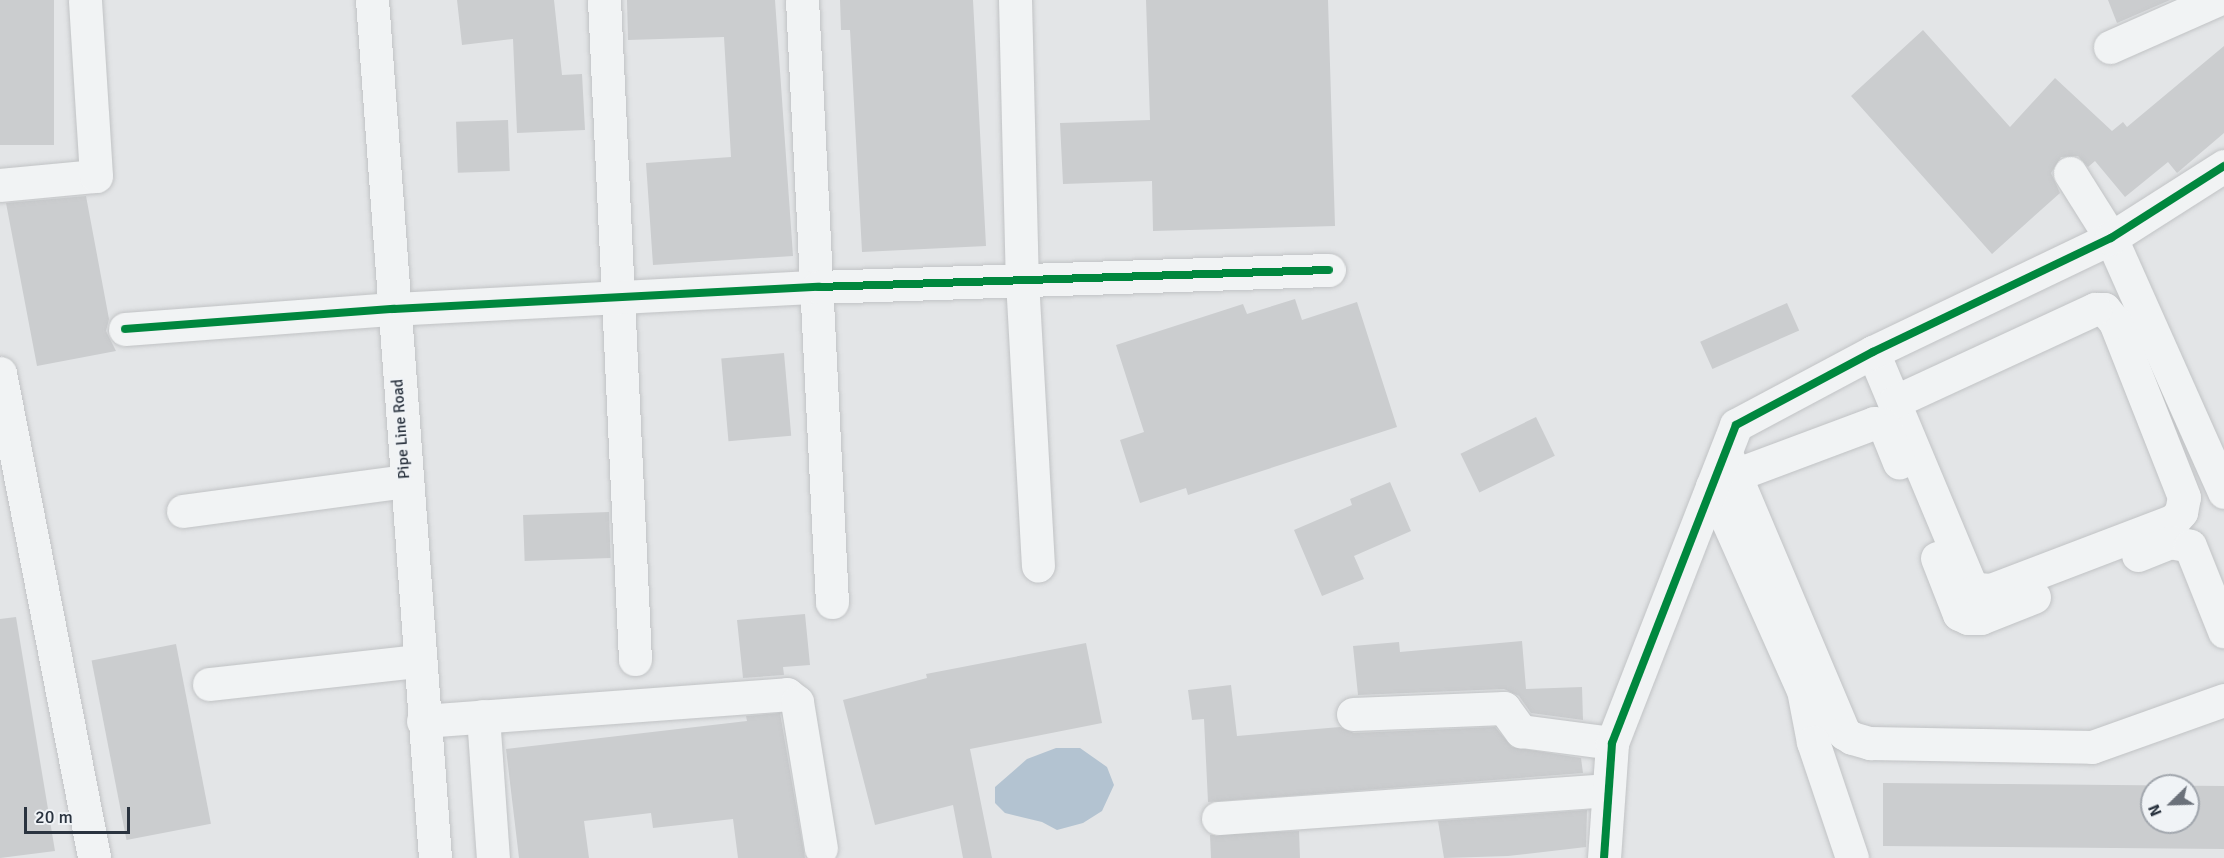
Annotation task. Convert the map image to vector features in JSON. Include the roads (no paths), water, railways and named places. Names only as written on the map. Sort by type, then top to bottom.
[{"type":"street","points":[[0,184],[96,176],[85,0]]},
{"type":"street","name":"Pipe Line Road","points":[[372,0],[418,661],[435,858]]},
{"type":"street","points":[[604,0],[615,298],[635,659]]},
{"type":"street","points":[[802,0],[832,603]]},
{"type":"street","points":[[1015,0],[1023,280],[1038,566]]},
{"type":"street","points":[[2110,47],[2216,0]]},
{"type":"street","points":[[1604,858],[1606,790],[1612,743],[1727,470],[1873,352],[2110,238],[2224,166]]},
{"type":"street","points":[[1873,352],[1970,584],[1977,589],[1991,590],[2174,520],[2181,512],[2184,497],[2124,308],[2110,238],[2070,173]]},
{"type":"street","points":[[125,329],[393,309],[818,287],[1329,270]]},
{"type":"street","points":[[1894,402],[2095,309],[2124,308]]},
{"type":"street","points":[[2124,308],[2224,492]]},
{"type":"street","points":[[0,373],[94,858]]},
{"type":"street","points":[[1727,470],[1863,424],[1882,424],[1959,614],[1968,618],[1981,618],[2170,543],[2180,542],[2190,546],[2224,631]]},
{"type":"street","points":[[1727,470],[1844,734],[1852,738],[1870,743],[2092,747],[2224,700]]},
{"type":"street","points":[[1727,470],[1803,690],[1813,741],[1852,858]]},
{"type":"street","points":[[183,511],[405,481]]},
{"type":"street","points":[[209,684],[418,661]]},
{"type":"street","points":[[423,721],[787,694],[796,702],[821,849]]},
{"type":"street","points":[[1353,714],[1504,708],[1521,731],[1612,743]]},
{"type":"street","points":[[483,716],[493,858]]},
{"type":"street","points":[[1218,818],[1606,790]]},
{"type":"water","points":[[1056,748],[1080,748],[1107,767],[1114,785],[1102,811],[1083,823],[1057,830],[1042,822],[1005,813],[995,803],[995,787],[1027,759]]}]
